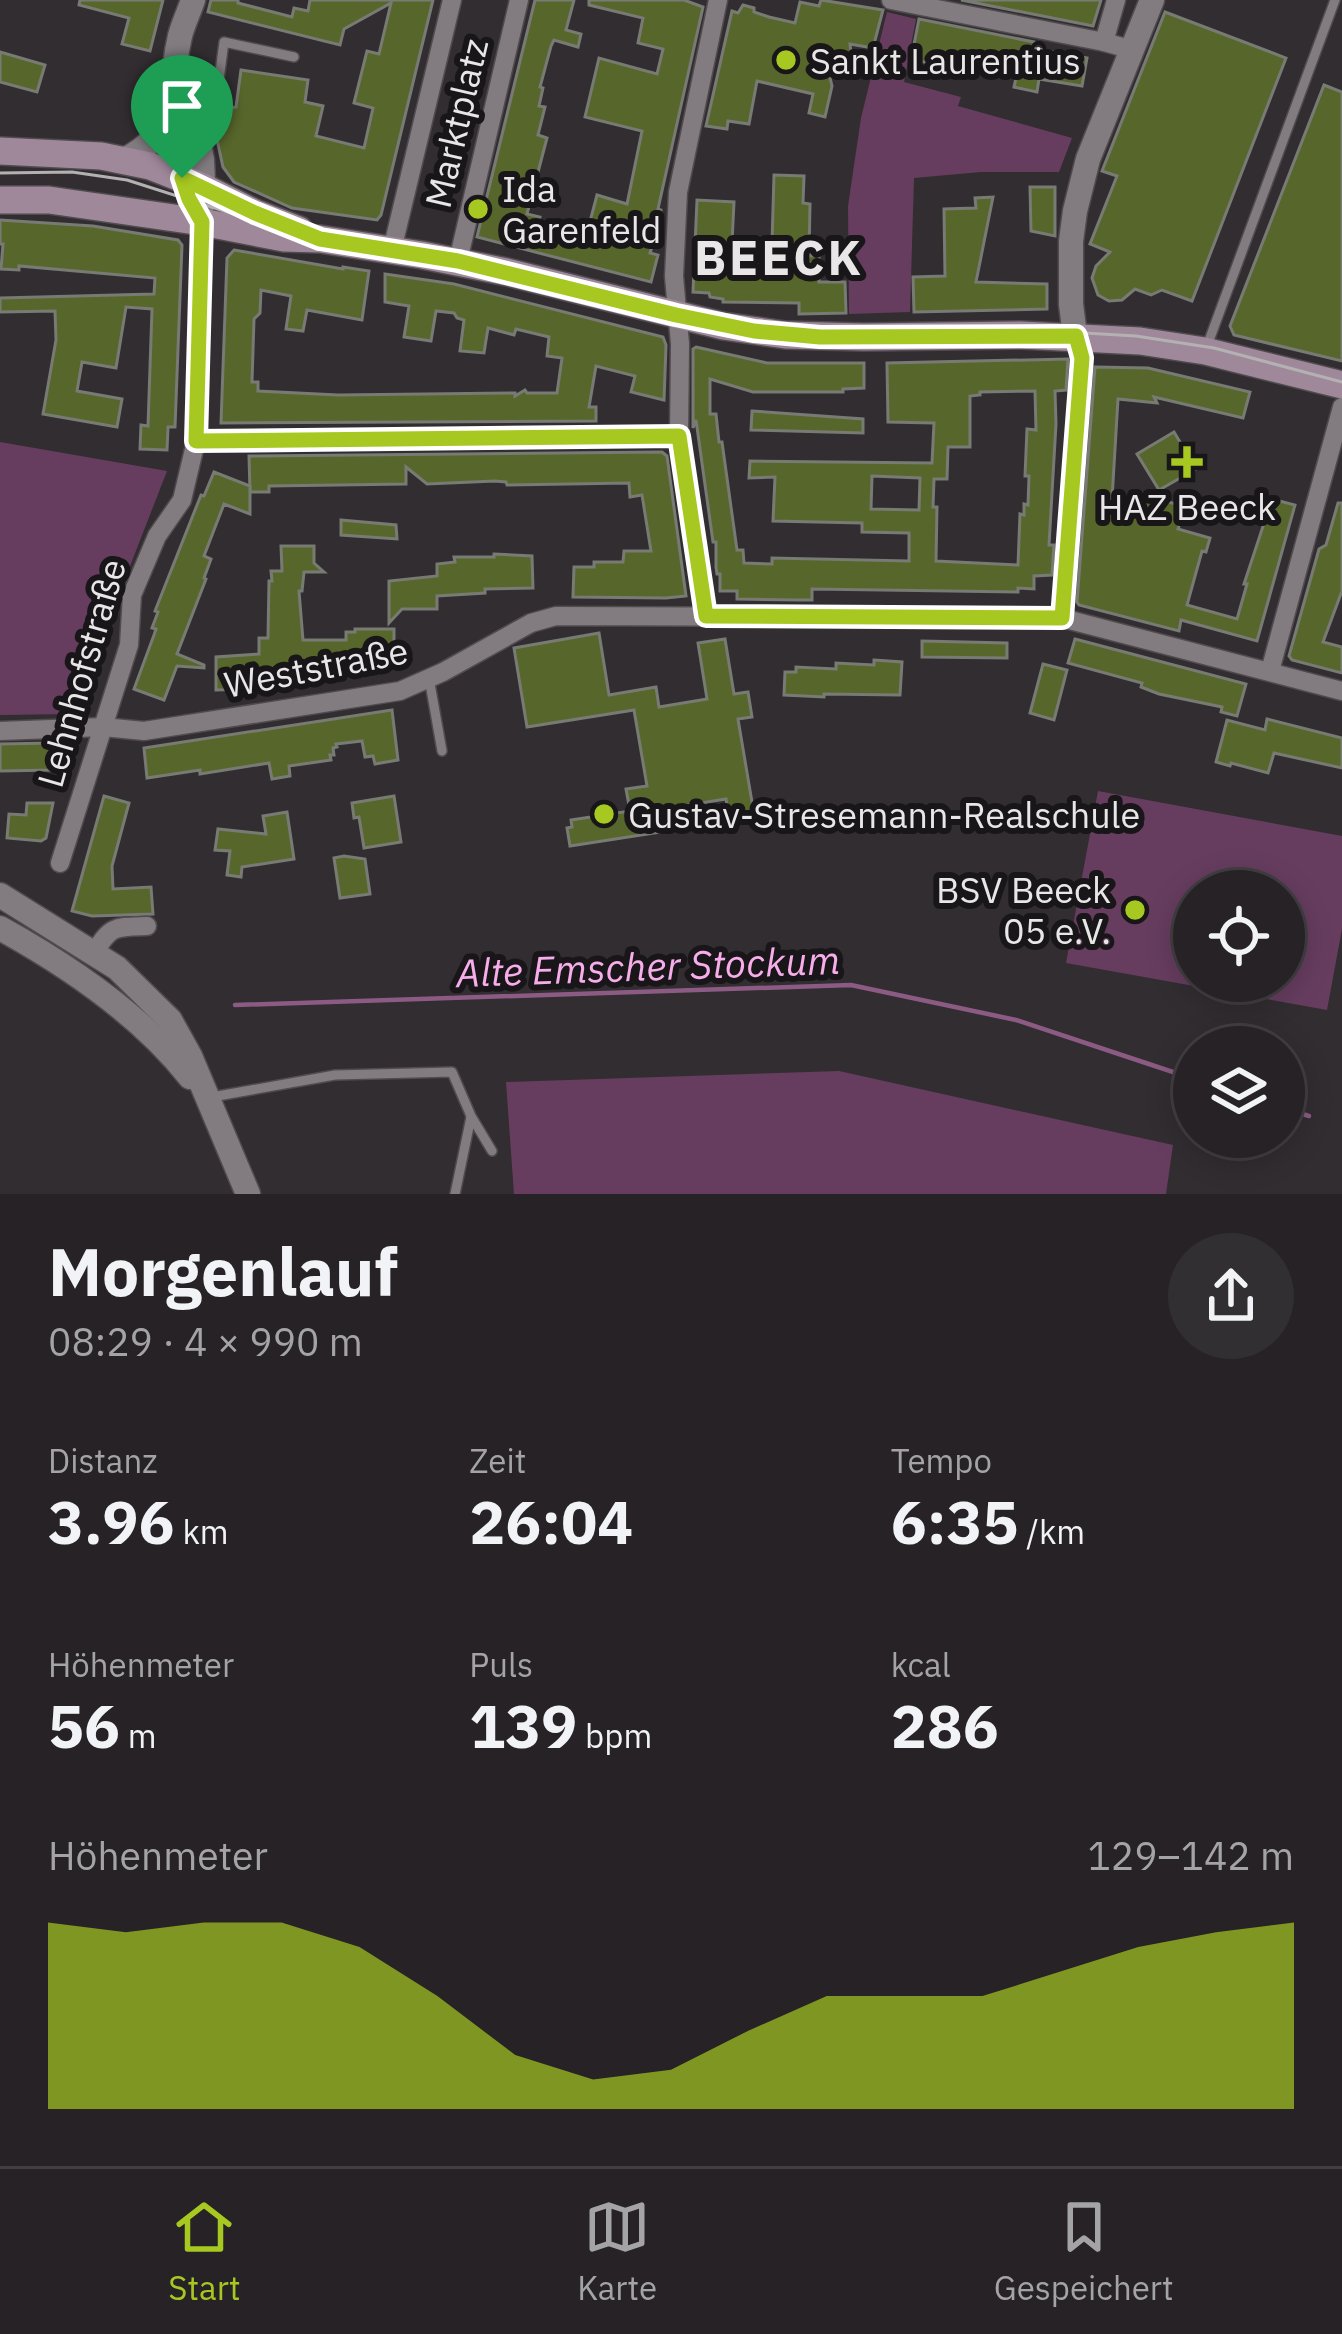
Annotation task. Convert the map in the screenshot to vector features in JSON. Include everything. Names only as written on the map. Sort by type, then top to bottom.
[{"type":"main road","points":[[0,152],[124,160],[193,182],[320,239]]},
{"type":"main road","points":[[0,200],[50,200],[458,261],[676,315],[784,335],[1076,336],[1140,341],[1205,351],[1342,386]]},
{"type":"street","name":"Marktplatz","points":[[392,250],[452,0]]},
{"type":"street","name":"Marktplatz","points":[[458,261],[519,0]]},
{"type":"street","points":[[706,616],[679,436],[680,344],[674,276],[677,193],[718,0]]},
{"type":"street","points":[[891,0],[1133,50]]},
{"type":"street","points":[[1104,42],[1116,0]]},
{"type":"street","points":[[1062,618],[1082,358],[1071,304],[1075,211],[1088,159],[1152,0]]},
{"type":"street","points":[[124,160],[155,139],[179,92]]},
{"type":"street","points":[[179,92],[202,160],[193,182],[202,222]]},
{"type":"street","name":"Lehnhofstraße","points":[[60,863],[129,645],[134,591],[157,536],[182,500],[196,441],[202,222]]},
{"type":"street","points":[[1270,671],[1342,407]]},
{"type":"street","points":[[196,441],[679,436]]},
{"type":"street","name":"Weststraße","points":[[0,730],[103,727],[144,731],[400,691],[531,623],[556,616],[1062,618],[1342,691]]},
{"type":"street","points":[[0,896],[117,968],[170,1020],[248,1194]]},
{"type":"street","points":[[94,953],[108,931],[147,926]]},
{"type":"street","points":[[5,933],[94,988],[160,1043],[207,1098]]},
{"type":"lane","points":[[1205,351],[1335,0]]},
{"type":"lane","points":[[179,92],[218,87],[224,42],[294,57]]},
{"type":"lane","points":[[430,678],[442,751]]},
{"type":"lane","points":[[207,1098],[335,1075],[452,1072],[492,1151]]},
{"type":"lane","points":[[455,1194],[471,1116]]},
{"type":"shaded area","points":[[887,12],[916,19],[904,82],[961,97],[958,106],[1072,138],[1059,172],[914,178],[910,312],[849,314],[848,206],[861,118]]},
{"type":"shaded area","points":[[0,442],[167,471],[70,714],[0,715]]},
{"type":"shaded area","name":"BSV Beeck 05 e.V.","points":[[1098,791],[1342,836],[1342,929],[1327,1010],[1283,1002],[1305,1002],[1305,870],[1173,870],[1173,982],[1066,963]]},
{"type":"shaded area","points":[[839,1071],[1173,1145],[1166,1194],[514,1194],[506,1082]]},
{"type":"building","points":[[80,0],[163,0],[150,51],[122,44],[129,18],[79,5]]},
{"type":"building","points":[[211,0],[238,0],[292,17],[294,8],[308,11],[310,0],[433,0],[377,220],[292,208],[234,182],[223,167],[211,112],[236,107],[241,70],[308,80],[305,102],[323,106],[316,136],[364,148],[373,108],[354,103],[367,51],[379,54],[391,3],[344,29],[340,45],[208,12]]},
{"type":"building","points":[[535,0],[574,0],[566,30],[581,34],[578,47],[554,40],[551,46],[539,106],[545,107],[538,135],[547,138],[527,214],[540,217],[538,224],[581,235],[587,233],[597,195],[627,204],[642,131],[585,117],[599,58],[657,74],[663,49],[638,43],[643,18],[589,5],[589,0],[684,0],[703,7],[658,209],[660,222],[650,253],[658,255],[651,282],[477,237]]},
{"type":"building","name":"Sankt Laurentius","points":[[821,0],[883,10],[873,48],[850,44],[852,62],[827,65],[832,86],[825,117],[809,113],[813,94],[757,81],[749,124],[728,121],[727,129],[706,126],[732,11],[738,13],[743,5],[795,23],[800,2],[819,6]]},
{"type":"building","points":[[961,0],[1101,0],[1093,26]]},
{"type":"building","points":[[1165,12],[1286,58],[1192,301],[1162,290],[1151,295],[1135,289],[1122,300],[1109,301],[1098,295],[1092,278],[1110,252],[1090,244],[1117,176],[1102,171]]},
{"type":"building","points":[[919,19],[1034,42],[1033,48],[1087,58],[1082,86],[1039,79],[1037,92],[1014,87],[1019,64],[993,59],[990,75],[945,66],[944,72],[930,69],[931,63],[911,60]]},
{"type":"building","points":[[0,52],[45,65],[37,92],[0,82]]},
{"type":"building","points":[[1324,85],[1342,92],[1342,361],[1234,335],[1230,326]]},
{"type":"building","points":[[774,175],[804,176],[803,203],[810,204],[809,256],[819,255],[819,282],[845,282],[846,313],[799,314],[799,303],[723,302],[709,293],[693,292],[697,200],[734,202],[732,243],[772,243]]},
{"type":"building","points":[[1030,187],[1055,187],[1055,236],[1031,231]]},
{"type":"building","points":[[993,197],[976,282],[1047,284],[1047,309],[914,312],[913,277],[945,276],[944,209],[976,208],[975,198]]},
{"type":"building","points":[[0,220],[93,226],[178,240],[182,245],[175,427],[168,427],[167,450],[140,449],[141,425],[148,426],[152,309],[126,307],[116,368],[82,362],[77,391],[122,399],[117,427],[43,414],[56,340],[55,311],[0,312],[0,298],[154,294],[155,278],[19,266],[19,270],[1,269]]},
{"type":"building","points":[[234,250],[369,271],[362,320],[307,310],[303,331],[286,329],[291,296],[261,290],[260,313],[254,319],[252,382],[258,382],[258,391],[557,393],[562,358],[547,356],[549,337],[488,328],[484,353],[460,351],[464,320],[454,313],[436,311],[431,341],[404,337],[409,306],[385,302],[385,274],[454,284],[663,337],[664,400],[631,392],[635,376],[596,366],[589,407],[596,407],[596,421],[221,423],[227,258]]},
{"type":"building","points":[[693,349],[767,363],[864,363],[864,388],[843,392],[753,392],[710,379],[710,414],[716,414],[722,442],[737,550],[743,550],[744,563],[772,564],[772,558],[909,561],[909,533],[862,532],[862,523],[773,521],[775,477],[749,478],[750,461],[932,463],[934,423],[888,422],[887,363],[1068,359],[1066,390],[1055,391],[1052,575],[1034,576],[1034,589],[1018,588],[1018,592],[812,589],[812,600],[799,600],[737,599],[737,591],[720,591],[696,420],[693,428]],"holes":[[[1035,391],[1036,430],[1027,429],[1028,505],[1024,504],[1024,515],[1020,514],[1018,565],[936,561],[934,479],[947,479],[948,447],[970,447],[970,396]],[[872,476],[920,478],[919,510],[871,509]]]},
{"type":"building","points":[[1095,367],[1148,368],[1250,392],[1243,418],[1154,397],[1157,403],[1118,399],[1112,499],[1185,507],[1178,529],[1210,538],[1187,605],[1237,619],[1272,499],[1295,505],[1257,641],[1181,620],[1179,631],[1077,602]]},
{"type":"building","points":[[752,411],[863,419],[863,433],[751,430]]},
{"type":"building","points":[[1174,432],[1196,469],[1159,490],[1137,454]]},
{"type":"building","points":[[662,452],[667,456],[686,596],[573,597],[574,567],[623,562],[624,551],[651,551],[642,495],[630,497],[629,483],[427,484],[406,467],[406,484],[269,486],[269,492],[250,492],[249,456]]},
{"type":"building","points":[[214,472],[250,486],[250,514],[224,504],[204,556],[211,559],[206,579],[177,654],[204,668],[177,666],[164,700],[134,689],[156,629],[152,628],[155,611]]},
{"type":"building","points":[[1338,503],[1342,503],[1342,591],[1323,642],[1342,647],[1342,673],[1289,656],[1319,549],[1326,545]]},
{"type":"building","points":[[341,520],[396,525],[397,539],[341,535]]},
{"type":"building","points":[[281,546],[314,546],[314,563],[324,572],[304,572],[299,591],[303,640],[346,640],[346,632],[355,629],[394,629],[394,664],[347,664],[347,676],[304,676],[304,682],[260,680],[260,689],[216,690],[216,657],[259,654],[259,638],[268,638],[269,581],[271,571],[282,571]]},
{"type":"building","points":[[532,556],[533,588],[437,596],[437,609],[402,609],[389,623],[389,581],[437,576],[437,564],[455,562],[454,557]]},
{"type":"building","points":[[599,633],[609,695],[656,687],[659,707],[707,699],[698,643],[725,639],[734,694],[748,692],[752,717],[738,719],[754,814],[729,818],[726,799],[663,809],[667,831],[570,846],[567,828],[572,827],[571,820],[630,811],[626,789],[647,786],[634,710],[527,727],[514,648]]},
{"type":"building","points":[[1075,639],[1246,684],[1237,716],[1221,712],[1222,707],[1159,694],[1141,687],[1142,683],[1068,663]]},
{"type":"building","points":[[922,641],[1007,643],[1007,658],[922,657]]},
{"type":"building","points":[[874,660],[902,662],[900,695],[784,695],[785,672],[796,672],[796,667],[836,669],[836,663],[874,665]]},
{"type":"building","points":[[1043,664],[1067,670],[1054,720],[1030,713]]},
{"type":"building","points":[[392,710],[398,760],[375,764],[373,756],[365,757],[362,741],[336,744],[331,760],[289,766],[290,776],[272,779],[269,763],[147,778],[144,748]]},
{"type":"building","points":[[1267,719],[1342,738],[1342,768],[1274,753],[1268,773],[1216,762],[1227,720],[1265,730]]},
{"type":"building","points":[[53,743],[53,770],[0,771],[0,744]]},
{"type":"building","points":[[104,796],[129,803],[112,866],[113,889],[151,887],[153,914],[92,916],[72,911]]},
{"type":"building","points":[[394,796],[401,842],[364,848],[352,803]]},
{"type":"building","points":[[27,803],[53,803],[46,838],[41,841],[7,838],[9,814],[26,815]]},
{"type":"building","points":[[287,812],[294,859],[242,867],[241,877],[227,875],[230,851],[215,850],[218,829],[266,834],[263,816]]},
{"type":"building","points":[[334,858],[365,859],[370,894],[340,898]]},
{"type":"waterway","name":"Alte Emscher Stockum","points":[[235,1005],[851,985],[1016,1020],[1173,1072]]},
{"type":"waterway","name":"Alte Emscher Stockum","points":[[1305,1115],[1309,1116]]},
{"type":"tram line","points":[[0,173],[72,172],[127,180],[271,226],[471,260],[755,327],[827,333],[1050,331],[1136,336],[1214,348],[1342,382]]},
{"type":"place","name":"Sankt Laurentius","points":[[786,60]]},
{"type":"place","name":"Ida Garenfeld","points":[[478,209]]},
{"type":"place","name":"HAZ Beeck","points":[[1187,462]]},
{"type":"place","name":"Gustav-Stresemann-Realschule","points":[[604,814]]},
{"type":"place","name":"BSV Beeck 05 e.V.","points":[[1135,910]]},
{"type":"district","name":"BEECK","points":[[779,257]]},
{"type":"route","points":[[182,178],[320,239],[458,261],[754,331],[820,337],[1076,336],[1082,358],[1062,618],[706,616],[679,436],[196,441],[202,222],[182,178]]}]
